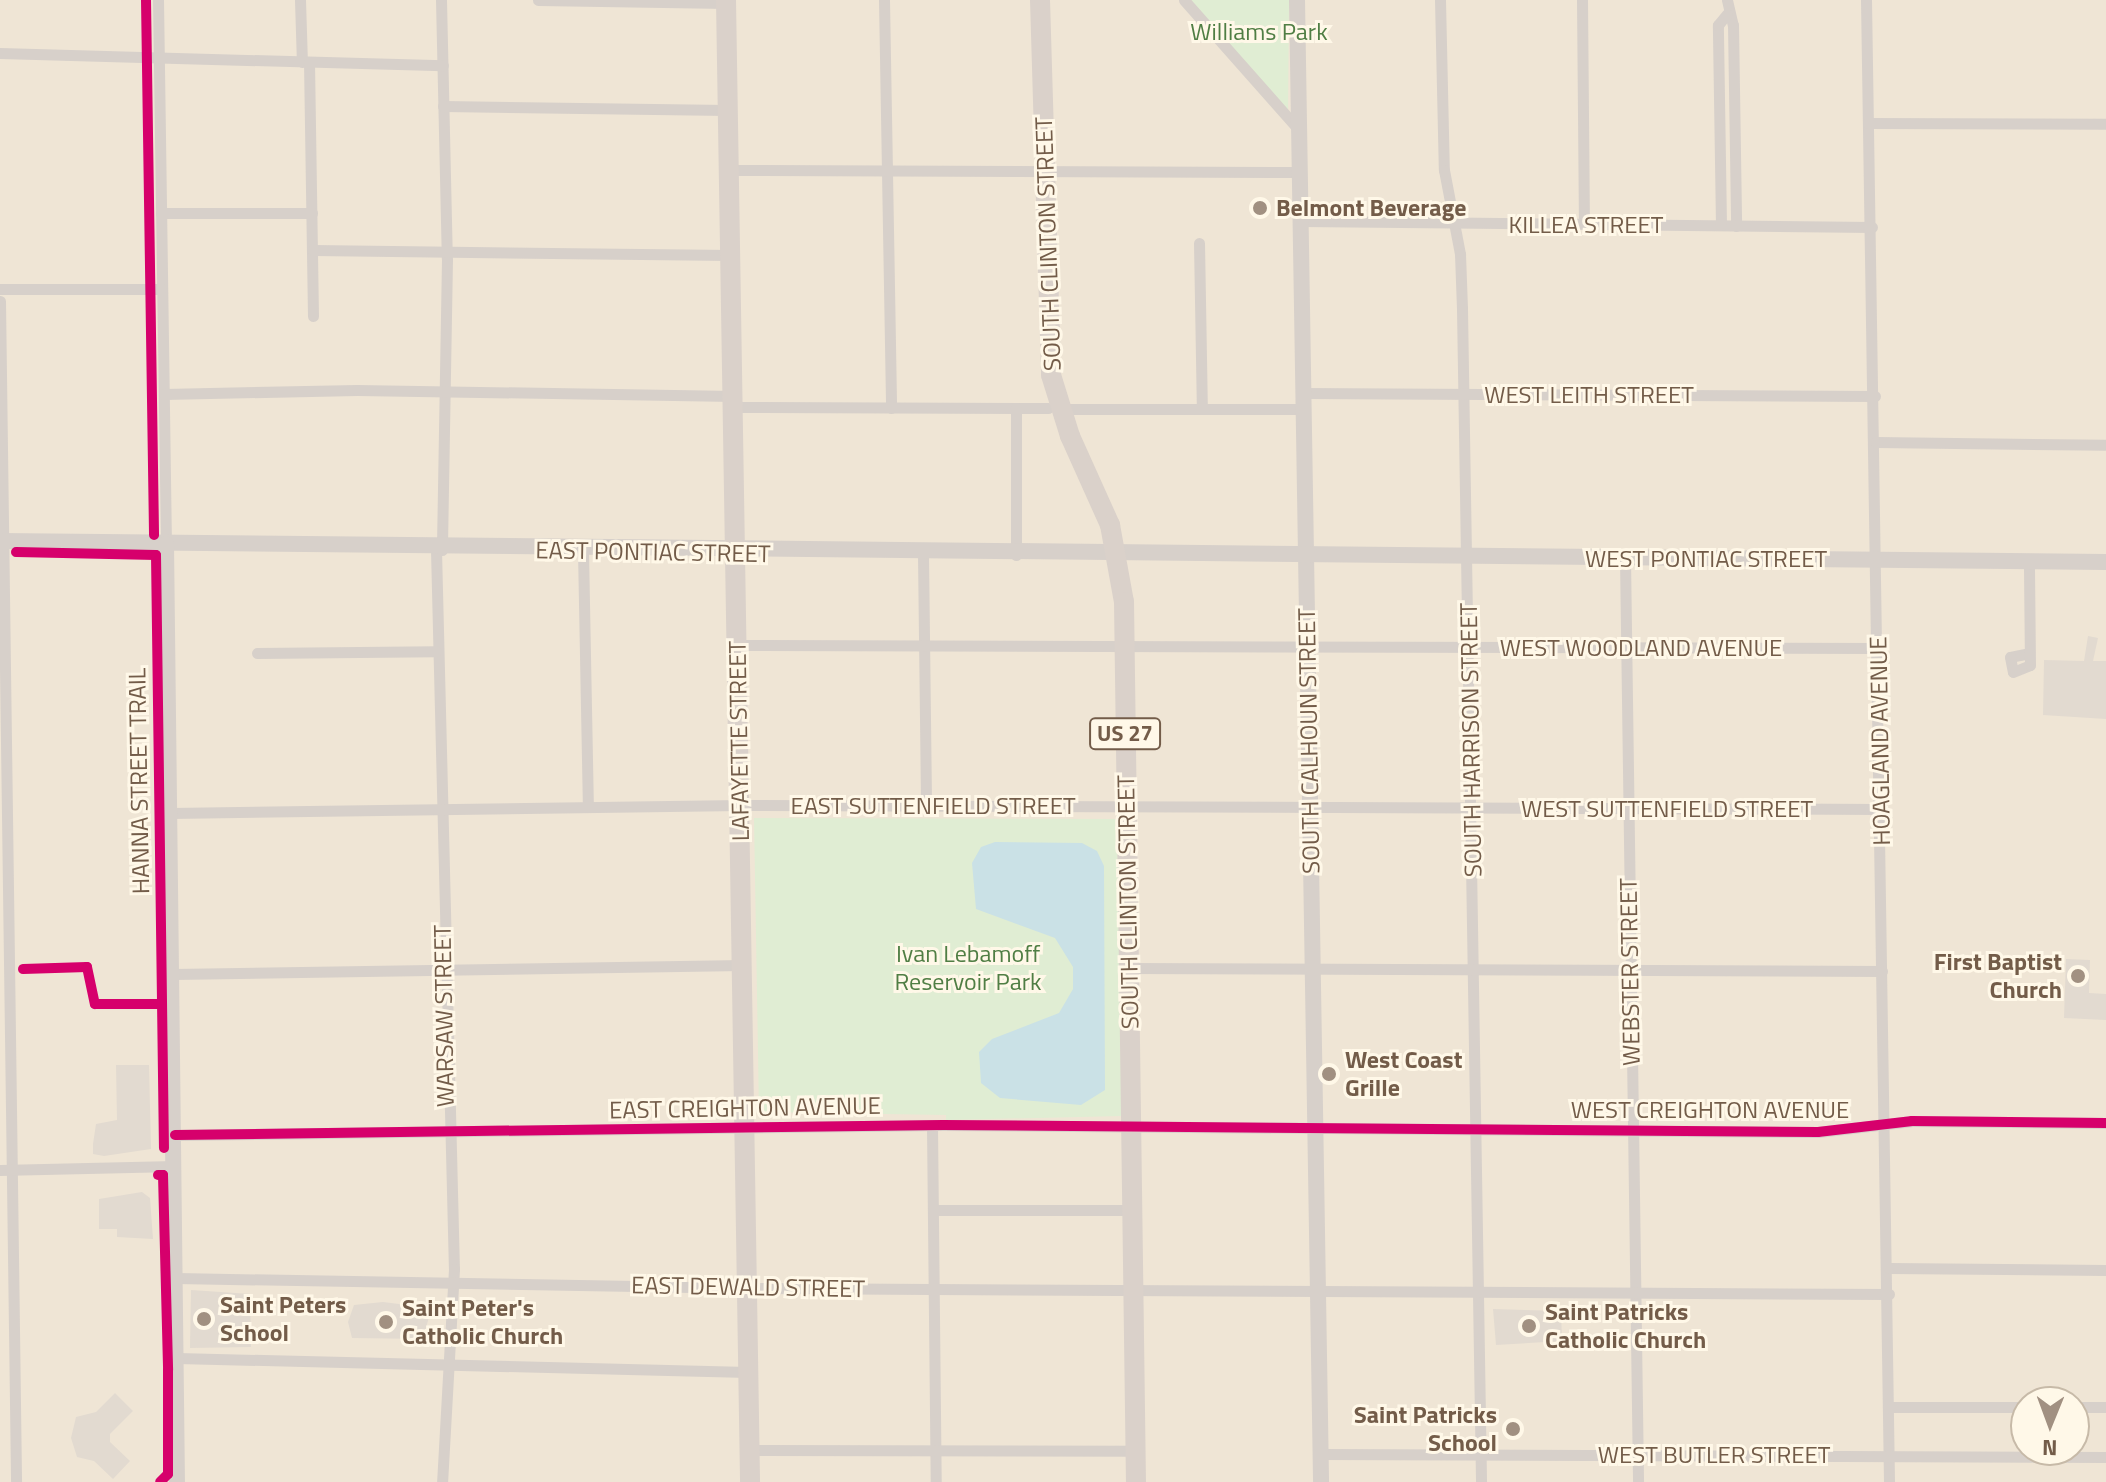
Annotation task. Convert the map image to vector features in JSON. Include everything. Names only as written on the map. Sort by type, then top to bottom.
[{"type":"highway","name":"SOUTH CLINTON STREET","points":[[1040,0],[1048,353],[1054,408],[1119,555],[1124,646],[1133,1129],[1130,1210],[1136,1482]]},
{"type":"highway","name":"LAFAYETTE STREET","points":[[726,1],[747,1129],[750,1482]]},
{"type":"street","points":[[158,0],[171,813],[177,1482]]},
{"type":"street","points":[[300,0],[312,213],[313,316]]},
{"type":"street","name":"WARSAW STREET","points":[[441,0],[447,251],[436,651],[442,970],[453,1283],[442,1482]]},
{"type":"street","points":[[538,0],[726,1]]},
{"type":"street","points":[[884,0],[891,408]]},
{"type":"street","points":[[1184,0],[1298,129]]},
{"type":"street","name":"SOUTH CALHOUN STREET","points":[[1297,0],[1321,1482]]},
{"type":"street","name":"SOUTH HARRISON STREET","points":[[1440,0],[1444,170],[1456,225],[1469,557],[1481,1482]]},
{"type":"street","points":[[1582,0],[1584,224]]},
{"type":"street","points":[[1727,0],[1727,14],[1733,25],[1736,226]]},
{"type":"street","name":"HOAGLAND AVENUE","points":[[1866,0],[1889,1268],[1889,1482]]},
{"type":"street","points":[[1721,225],[1718,25],[1727,14]]},
{"type":"street","points":[[0,53],[443,65]]},
{"type":"street","points":[[1719,98],[1734,98]]},
{"type":"street","points":[[443,106],[727,110]]},
{"type":"street","points":[[1719,122],[1735,122]]},
{"type":"street","points":[[1868,123],[2106,124]]},
{"type":"street","points":[[729,170],[1299,172]]},
{"type":"street","points":[[161,213],[312,213]]},
{"type":"street","name":"KILLEA STREET","points":[[1301,221],[1872,227]]},
{"type":"street","points":[[1199,243],[1202,409]]},
{"type":"street","points":[[313,250],[730,255]]},
{"type":"street","points":[[0,289],[161,289]]},
{"type":"street","points":[[0,301],[5,965],[15,1169],[16,1482]]},
{"type":"street","name":"WEST LEITH STREET","points":[[164,394],[445,392],[891,408],[1202,409],[1464,394],[1875,396]]},
{"type":"street","points":[[1016,408],[1016,555]]},
{"type":"street","points":[[1876,442],[2106,445]]},
{"type":"street","name":"EAST PONTIAC STREET","points":[[2,541],[439,550],[1306,556]]},
{"type":"street","points":[[583,551],[588,805]]},
{"type":"street","points":[[923,555],[926,805]]},
{"type":"street","name":"WEST PONTIAC STREET","points":[[1306,556],[2106,562]]},
{"type":"street","name":"WEBSTER STREET","points":[[1625,558],[1638,1482]]},
{"type":"street","points":[[2025,654],[2029,561]]},
{"type":"street","name":"WEST WOODLAND AVENUE","points":[[737,645],[1878,648]]},
{"type":"street","points":[[257,653],[436,651]]},
{"type":"street","name":"EAST SUTTENFIELD STREET","points":[[171,813],[588,805],[1310,807]]},
{"type":"street","name":"WEST SUTTENFIELD STREET","points":[[1310,807],[1881,809]]},
{"type":"street","points":[[173,974],[743,965]]},
{"type":"street","points":[[1128,968],[1882,971]]},
{"type":"street","name":"WEST CREIGHTON AVENUE","points":[[1314,1131],[1632,1132],[2106,1123]]},
{"type":"street","points":[[932,1126],[936,1482]]},
{"type":"street","name":"EAST CREIGHTON AVENUE","points":[[175,1135],[932,1126],[1314,1131]]},
{"type":"street","points":[[0,1170],[175,1166]]},
{"type":"street","points":[[933,1210],[1130,1210]]},
{"type":"street","points":[[1889,1268],[2106,1270]]},
{"type":"street","name":"EAST DEWALD STREET","points":[[176,1278],[749,1288],[1889,1294]]},
{"type":"street","points":[[177,1358],[748,1372]]},
{"type":"street","points":[[1888,1407],[2010,1407]]},
{"type":"street","points":[[751,1450],[1135,1451]]},
{"type":"street","name":"WEST BUTLER STREET","points":[[1321,1454],[2106,1457]]},
{"type":"shaded area","points":[[0,0],[2106,0],[2106,1482],[0,1482]]},
{"type":"green space","name":"Williams Park","points":[[1191,0],[1289,0],[1288,114]]},
{"type":"green space","name":"Ivan Lebamoff Reservoir Park","points":[[754,818],[1117,819],[1122,1116],[946,1120],[946,1115],[759,1112]]},
{"type":"water","points":[[995,842],[1082,843],[1097,851],[1104,866],[1105,1090],[1081,1105],[1000,1098],[981,1083],[979,1052],[992,1039],[1059,1013],[1073,989],[1073,967],[1055,938],[976,909],[972,863],[981,847]]},
{"type":"building","points":[[2088,636],[2098,638],[2093,661],[2106,661],[2106,719],[2043,715],[2044,660],[2084,661]]},
{"type":"building","name":"First Baptist Church","points":[[2066,959],[2090,960],[2089,993],[2106,994],[2106,1020],[2064,1018]]},
{"type":"building","points":[[116,1065],[149,1065],[151,1149],[104,1156],[93,1154],[96,1124],[117,1120]]},
{"type":"building","points":[[142,1192],[150,1198],[153,1239],[117,1237],[117,1229],[99,1229],[99,1199]]},
{"type":"building","name":"Saint Peters School","points":[[191,1290],[250,1294],[251,1347],[190,1348]]},
{"type":"building","name":"Saint Peter's Catholic Church","points":[[383,1302],[423,1307],[423,1317],[429,1317],[423,1339],[352,1338],[348,1322],[354,1305]]},
{"type":"building","name":"Saint Patricks Catholic Church","points":[[1493,1309],[1561,1311],[1562,1341],[1496,1345]]},
{"type":"building","points":[[115,1393],[133,1411],[110,1434],[110,1442],[130,1461],[113,1479],[94,1461],[77,1457],[71,1438],[76,1417],[96,1412]]},
{"type":"cycle path","points":[[146,0],[154,535]]},
{"type":"cycle path","name":"HANNA STREET TRAIL","points":[[16,552],[156,555],[164,1148]]},
{"type":"cycle path","points":[[23,969],[87,967],[95,1004],[161,1004]]},
{"type":"cycle path","points":[[175,1135],[943,1125],[1818,1132],[1912,1121],[2106,1123]]},
{"type":"cycle path","points":[[158,1175],[163,1175],[168,1370],[168,1474],[160,1482]]},
{"type":"place","name":"Belmont Beverage","points":[[1260,208]]},
{"type":"place","name":"First Baptist Church","points":[[2078,976]]},
{"type":"place","name":"West Coast Grille","points":[[1329,1074]]},
{"type":"place","name":"Saint Peters School","points":[[204,1319]]},
{"type":"place","name":"Saint Peter's Catholic Church","points":[[386,1322]]},
{"type":"place","name":"Saint Patricks Catholic Church","points":[[1529,1326]]},
{"type":"place","name":"Saint Patricks School","points":[[1513,1429]]}]
